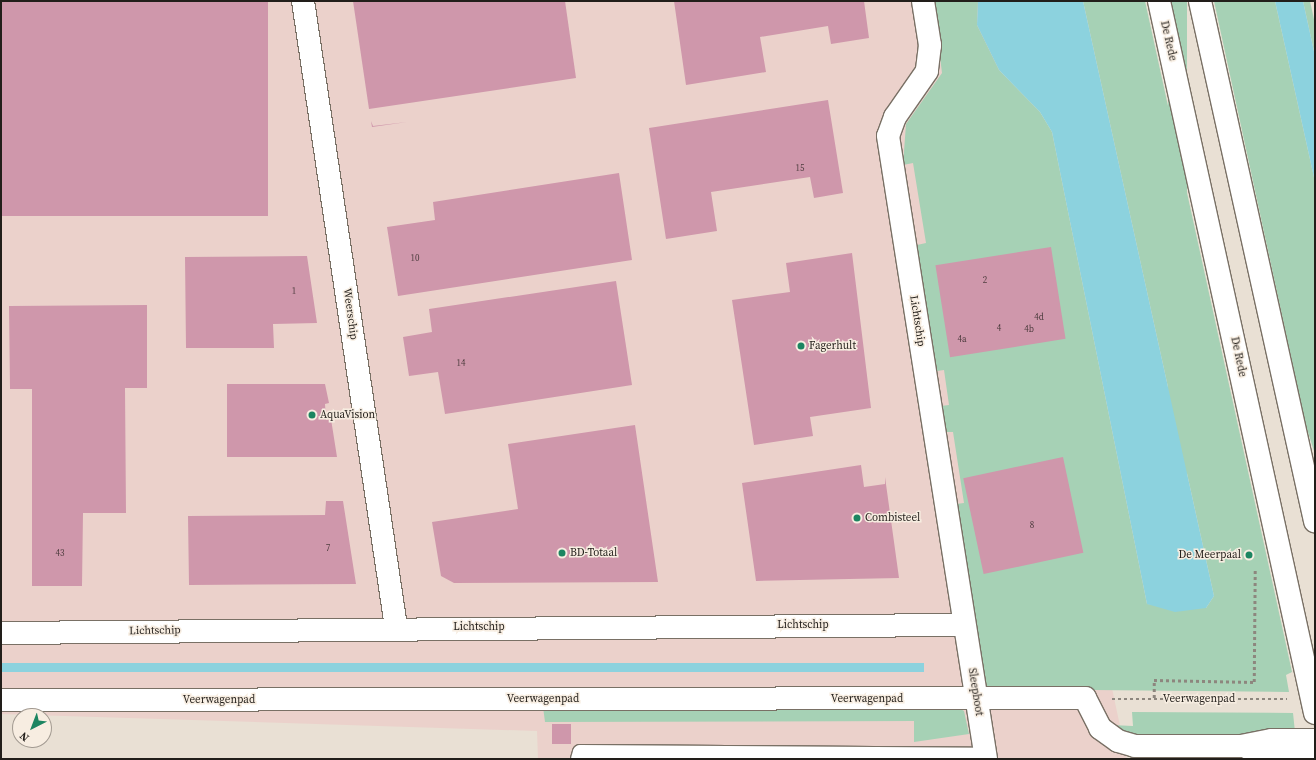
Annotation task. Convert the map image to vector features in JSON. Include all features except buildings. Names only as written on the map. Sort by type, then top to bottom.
[{"type":"street","name":"Weerschip","points":[[303,1],[396,628]]},
{"type":"street","name":"Lichtschip","points":[[1,633],[396,628],[964,625],[888,136],[895,117],[927,71],[930,45],[923,1]]},
{"type":"street","name":"De Rede","points":[[1159,1],[1315,714]]},
{"type":"street","points":[[1200,1],[1315,522]]},
{"type":"street","name":"Sleepboot","points":[[964,625],[986,757]]},
{"type":"street","points":[[1085,698],[1100,728],[1126,744],[1241,746],[1272,740],[1315,740]]},
{"type":"street","name":"Veerwagenpad","points":[[1,700],[1085,698]]},
{"type":"street","points":[[1241,746],[1272,755],[1315,755]]},
{"type":"lane","points":[[578,759],[580,752],[986,757]]},
{"type":"path","points":[[1154,698],[1154,680],[1254,682],[1255,570]]},
{"type":"path","name":"Veerwagenpad","points":[[1085,698],[1288,699]]},
{"type":"shaded area","points":[[1,1],[988,1],[1063,457],[1127,759],[538,759],[537,731],[52,716],[52,708],[12,708],[12,714],[1,714]]},
{"type":"green space","points":[[933,1],[978,1],[977,25],[999,70],[1040,112],[1052,132],[1147,604],[1206,608],[1214,596],[1083,1],[1145,1],[1292,672],[1286,675],[1289,692],[987,689],[956,504],[964,503],[953,432],[945,432],[941,406],[949,405],[944,370],[937,371],[917,245],[926,243],[913,163],[903,165],[906,124],[942,73]]},
{"type":"green space","points":[[1168,1],[1187,1],[1187,540],[1168,540]]},
{"type":"green space","points":[[1214,1],[1275,1],[1315,182],[1315,454],[1306,426]]},
{"type":"green space","points":[[1303,1],[1310,1],[1315,24],[1315,56]]},
{"type":"green space","points":[[543,707],[957,707],[964,711],[969,734],[914,742],[914,721],[545,722]]},
{"type":"green space","points":[[1132,712],[1293,713],[1295,732],[1207,739],[1126,736],[1111,725],[1133,726]]},
{"type":"water","points":[[978,1],[1083,1],[1214,596],[1206,608],[1175,612],[1147,604],[1052,132],[1040,112],[999,70],[977,25]]},
{"type":"water","points":[[1275,1],[1303,1],[1315,56],[1315,182]]},
{"type":"water","points":[[1,663],[924,663],[924,672],[1,672]]},
{"type":"place","name":"Fagerhult","points":[[801,346]]},
{"type":"place","name":"AquaVision","points":[[312,415]]},
{"type":"place","name":"Combisteel","points":[[857,518]]},
{"type":"place","name":"BD-Totaal","points":[[562,553]]},
{"type":"place","name":"De Meerpaal","points":[[1249,555]]}]
